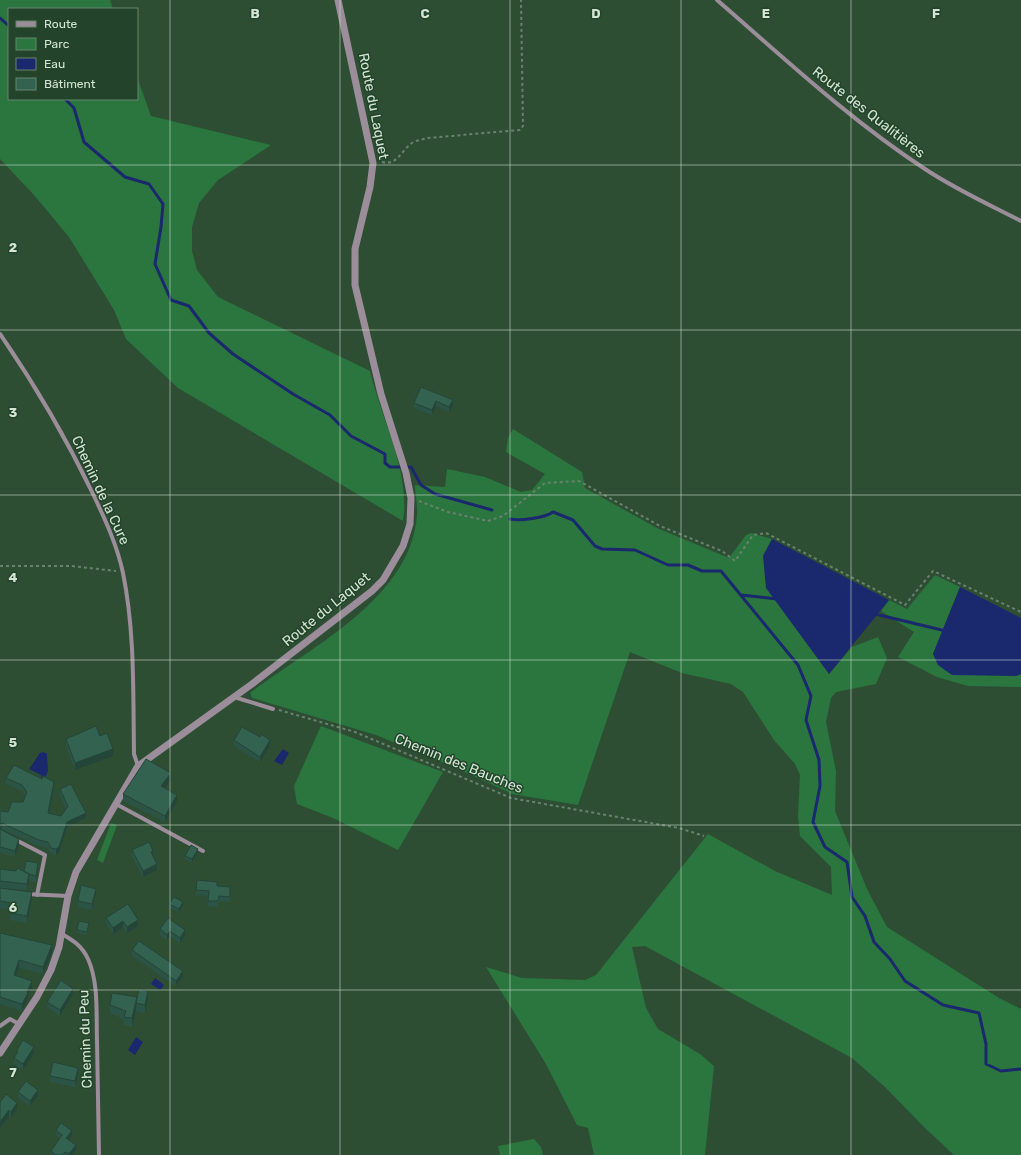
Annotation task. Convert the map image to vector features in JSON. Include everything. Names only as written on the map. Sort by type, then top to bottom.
[{"type":"street","name":"Route du Laquet","points":[[0,1053],[43,985],[56,946],[62,934],[68,896],[76,872],[138,766],[234,697],[372,591],[383,580],[397,558],[407,535],[412,515],[411,498],[406,473],[381,394],[355,284],[355,249],[372,175],[371,154],[338,0]]},
{"type":"street","name":"Route des Qualitières","points":[[717,0],[849,114],[895,148],[946,182],[1021,221]]},
{"type":"street","name":"Chemin de la Cure","points":[[0,334],[42,400],[77,460],[113,538],[123,573],[131,628],[134,754],[138,766]]},
{"type":"street","points":[[234,697],[274,709]]},
{"type":"street","points":[[116,804],[203,851]]},
{"type":"street","points":[[8,836],[45,855],[37,895]]},
{"type":"street","points":[[22,893],[68,896]]},
{"type":"street","name":"Chemin du Peu","points":[[62,934],[79,944],[88,959],[94,978],[99,1155]]},
{"type":"street","points":[[0,1026],[10,1019],[19,1024]]},
{"type":"path","points":[[371,154],[382,162],[394,162],[414,142],[427,138],[520,130],[524,126],[521,0]]},
{"type":"path","points":[[411,498],[448,512],[488,521],[503,516],[545,483],[579,481],[660,526],[722,551],[735,561],[753,535],[766,533],[905,605],[933,571],[1021,612]]},
{"type":"path","points":[[0,566],[85,567],[111,569],[123,573]]},
{"type":"path","name":"Chemin des Bauches","points":[[274,709],[355,732],[511,798],[679,828],[704,836]]},
{"type":"green space","points":[[0,0],[110,0],[113,8],[8,8],[8,100],[138,100],[138,80],[151,116],[271,145],[218,180],[199,203],[192,227],[192,251],[197,270],[218,297],[370,371],[399,465],[403,484],[403,521],[178,388],[126,339],[114,310],[69,237],[34,195],[0,159]]},
{"type":"green space","points":[[513,429],[582,472],[585,488],[657,528],[729,558],[746,535],[751,533],[772,539],[763,556],[829,674],[852,647],[878,637],[887,658],[876,684],[836,692],[831,698],[826,722],[836,771],[835,811],[867,889],[887,927],[999,998],[1021,1009],[1021,1155],[954,1155],[885,1087],[852,1058],[645,946],[632,947],[646,1008],[658,1029],[700,1054],[714,1066],[705,1155],[594,1155],[588,1128],[577,1125],[546,1064],[486,967],[522,978],[585,980],[596,975],[708,834],[775,871],[832,895],[831,867],[800,836],[798,816],[800,775],[795,764],[774,740],[743,692],[731,684],[682,673],[630,652],[578,805],[512,794],[461,770],[376,735],[252,698],[250,693],[353,619],[377,596],[397,572],[411,545],[417,515],[415,485],[445,487],[447,469],[485,477],[521,492],[532,490],[545,474],[506,452],[508,438]]},
{"type":"green space","points":[[935,575],[960,587],[933,654],[1016,676],[1021,674],[1021,687],[968,686],[937,677],[898,657],[914,632],[881,611],[889,600],[907,609]]},
{"type":"green space","points":[[321,726],[443,772],[398,850],[333,818],[297,804],[294,786]]},
{"type":"green space","points":[[111,823],[117,825],[103,863],[97,860]]},
{"type":"green space","points":[[534,1139],[541,1147],[543,1155],[500,1155],[498,1146]]},
{"type":"water","points":[[772,539],[889,600],[829,674],[766,588],[763,556]]},
{"type":"water","points":[[960,587],[1021,618],[1021,674],[1016,676],[952,675],[938,665],[933,654]]},
{"type":"water","points":[[283,749],[289,753],[282,765],[274,761]]},
{"type":"water","points":[[44,752],[47,754],[48,771],[43,782],[41,775],[29,769],[40,753]]},
{"type":"water","points":[[155,978],[164,985],[160,990],[151,984]]},
{"type":"water","points":[[136,1037],[143,1042],[135,1055],[128,1050]]},
{"type":"building","points":[[421,387],[453,400],[449,407],[436,401],[432,410],[414,403]]},
{"type":"building","points":[[96,726],[100,736],[107,733],[113,749],[75,763],[66,739]]},
{"type":"building","points":[[242,727],[260,737],[261,734],[270,740],[260,757],[234,740]]},
{"type":"building","points":[[146,759],[171,773],[161,786],[177,795],[165,816],[123,794]]},
{"type":"building","points":[[14,765],[42,779],[43,776],[54,782],[48,813],[61,816],[68,806],[60,789],[71,784],[86,813],[67,822],[59,847],[56,849],[51,848],[48,842],[39,840],[2,823],[0,824],[0,811],[8,812],[12,802],[23,802],[27,792],[22,785],[6,778]]},
{"type":"building","points":[[0,829],[19,839],[15,851],[0,847]]},
{"type":"building","points":[[149,842],[153,851],[151,852],[157,864],[143,871],[132,850]]},
{"type":"building","points":[[191,845],[198,849],[192,859],[185,856]]},
{"type":"building","points":[[26,861],[38,863],[36,876],[24,871]]},
{"type":"building","points":[[17,868],[29,874],[27,884],[0,881],[0,869],[16,871]]},
{"type":"building","points":[[197,880],[217,882],[217,886],[230,887],[230,897],[219,896],[218,901],[208,901],[209,891],[196,890]]},
{"type":"building","points":[[81,885],[96,889],[92,904],[78,901]]},
{"type":"building","points":[[0,888],[32,892],[27,916],[10,913],[12,903],[0,901]]},
{"type":"building","points":[[174,897],[183,902],[179,909],[169,904]]},
{"type":"building","points":[[128,904],[138,920],[127,927],[123,921],[113,928],[106,918]]},
{"type":"building","points":[[168,918],[185,930],[180,938],[170,931],[167,935],[160,929]]},
{"type":"building","points":[[79,921],[89,923],[87,932],[77,930]]},
{"type":"building","points":[[0,933],[52,945],[43,967],[19,960],[14,975],[32,981],[22,1004],[0,997]]},
{"type":"building","points":[[139,941],[183,971],[176,981],[132,950]]},
{"type":"building","points":[[61,980],[73,989],[60,1010],[47,1002]]},
{"type":"building","points":[[139,989],[148,991],[145,1005],[136,1003]]},
{"type":"building","points":[[112,993],[137,997],[132,1018],[124,1017],[126,1011],[110,1005]]},
{"type":"building","points":[[23,1040],[34,1047],[23,1064],[14,1058]]},
{"type":"building","points":[[53,1062],[78,1068],[75,1081],[50,1076]]},
{"type":"building","points":[[26,1081],[38,1090],[30,1101],[18,1092]]},
{"type":"building","points":[[6,1094],[17,1103],[11,1112],[9,1110],[0,1122],[0,1102]]},
{"type":"building","points":[[61,1123],[72,1131],[66,1138],[76,1145],[69,1154],[65,1152],[62,1155],[56,1155],[51,1151],[62,1135],[56,1130]]},
{"type":"waterway","points":[[0,18],[8,25]]},
{"type":"waterway","points":[[66,100],[74,108],[84,142],[125,177],[149,184],[163,204],[155,264],[171,300],[189,306],[209,333],[233,354],[293,394],[330,415],[351,436],[385,454],[385,463],[390,467],[411,467],[421,485],[435,494],[492,510]]},
{"type":"waterway","points":[[510,519],[520,520],[544,516],[553,512],[573,520],[595,546],[602,549],[635,550],[668,565],[688,565],[702,571],[721,571],[798,665],[811,696],[806,720],[819,760],[820,786],[813,822],[825,847],[847,862],[852,897],[865,916],[874,942],[890,959],[905,981],[943,1005],[979,1013],[986,1044],[986,1064],[1001,1071],[1021,1069]]},
{"type":"waterway","points":[[741,595],[777,599]]},
{"type":"waterway","points":[[875,614],[946,631]]}]
